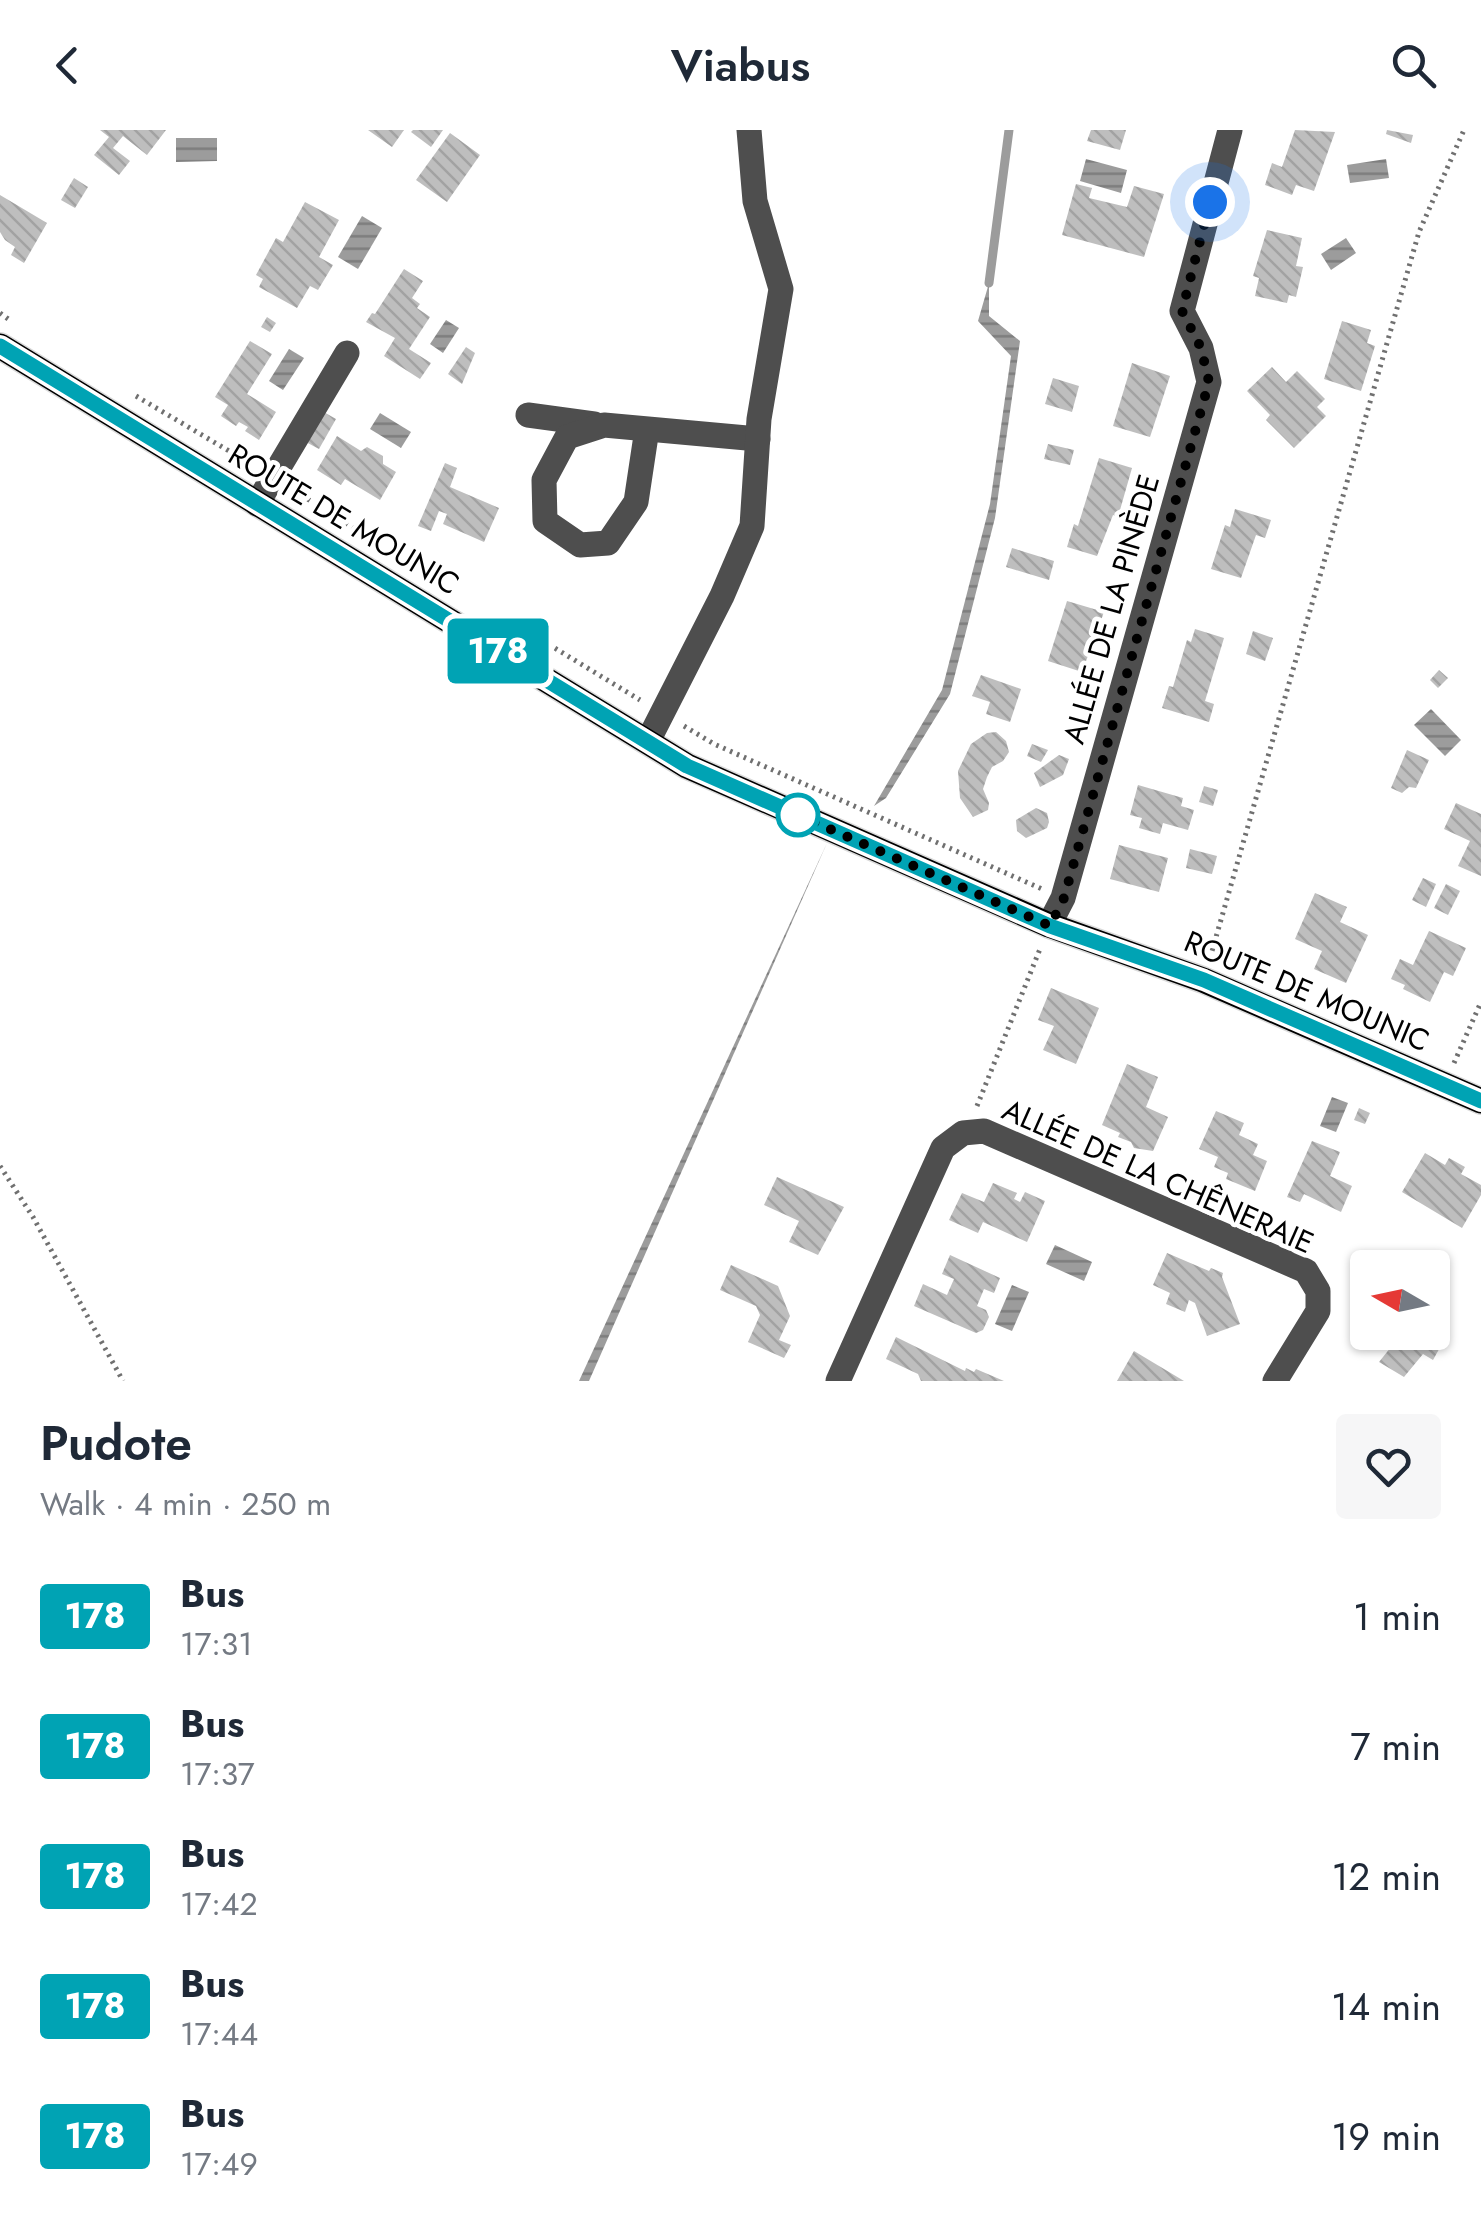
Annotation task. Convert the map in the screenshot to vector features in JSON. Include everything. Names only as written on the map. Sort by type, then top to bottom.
[{"type":"main road","name":"ROUTE DE MOUNIC","points":[[0,346],[687,766],[1050,926],[1204,980],[1481,1101]]},
{"type":"street","points":[[648,741],[722,596],[752,526],[758,439],[780,289],[756,201],[749,130]]},
{"type":"street","name":"ALLÉE DE LA PINÈDE","points":[[1050,926],[1064,898],[1209,382],[1201,348],[1182,311],[1230,130]]},
{"type":"street","points":[[257,504],[347,353]]},
{"type":"street","points":[[528,415],[758,439]]},
{"type":"street","points":[[604,425],[568,437],[544,480],[545,521],[580,545],[608,543],[636,502],[648,429]]},
{"type":"street","name":"ALLÉE DE LA CHÊNERAIE","points":[[838,1381],[943,1148],[963,1133],[984,1131],[1306,1271],[1318,1290],[1318,1311],[1275,1381]]},
{"type":"path","points":[[1204,980],[1418,232],[1464,130]]},
{"type":"path","points":[[0,313],[16,324]]},
{"type":"path","points":[[136,395],[389,550]]},
{"type":"path","points":[[505,624],[535,636],[714,744],[1064,898]]},
{"type":"path","points":[[984,1131],[974,1112],[1050,926]]},
{"type":"path","points":[[1467,1072],[1452,1066],[1481,1002]]},
{"type":"path","points":[[0,1166],[33,1217],[122,1381]]},
{"type":"shaded area","points":[[176,138],[217,138],[217,161],[176,162]]},
{"type":"shaded area","points":[[1086,159],[1127,170],[1121,193],[1080,181]]},
{"type":"shaded area","points":[[1386,159],[1389,178],[1350,183],[1347,165]]},
{"type":"shaded area","points":[[362,216],[382,228],[358,269],[338,257]]},
{"type":"shaded area","points":[[1346,238],[1356,253],[1331,270],[1321,254]]},
{"type":"shaded area","points":[[989,283],[989,316],[1020,341],[995,518],[950,694],[886,798],[874,806],[942,690],[990,504],[1011,356],[978,321]]},
{"type":"shaded area","points":[[446,320],[459,328],[443,353],[430,344]]},
{"type":"shaded area","points":[[289,349],[304,358],[283,390],[269,381]]},
{"type":"shaded area","points":[[380,413],[411,432],[401,448],[370,429]]},
{"type":"shaded area","points":[[1431,709],[1461,740],[1445,756],[1414,725]]},
{"type":"shaded area","points":[[827,843],[589,1381],[579,1381]]},
{"type":"shaded area","points":[[1332,1097],[1348,1103],[1336,1132],[1320,1126]]},
{"type":"shaded area","points":[[1055,1245],[1092,1262],[1084,1281],[1046,1264]]},
{"type":"shaded area","points":[[1012,1285],[1029,1292],[1012,1331],[995,1324]]},
{"type":"building","points":[[100,130],[166,130],[147,155],[123,136],[113,148],[130,161],[119,175],[94,155],[109,137]]},
{"type":"building","points":[[368,130],[404,130],[392,147]]},
{"type":"building","points":[[413,130],[443,130],[431,147]]},
{"type":"building","points":[[1091,130],[1126,130],[1120,150],[1087,141]]},
{"type":"building","points":[[1295,130],[1335,132],[1314,191],[1296,185],[1292,195],[1265,185],[1272,163],[1282,167]]},
{"type":"building","points":[[1387,130],[1413,135],[1411,143],[1386,134]]},
{"type":"building","points":[[450,133],[480,155],[447,202],[416,180]]},
{"type":"building","points":[[74,178],[88,187],[75,208],[61,200]]},
{"type":"building","points":[[1076,184],[1092,188],[1089,198],[1127,207],[1134,186],[1164,194],[1144,257],[1062,235]]},
{"type":"building","points":[[0,195],[47,223],[24,263],[11,255],[15,247],[0,232]]},
{"type":"building","points":[[305,202],[339,220],[319,257],[333,265],[318,290],[310,286],[297,308],[259,287],[263,279],[256,275],[276,238],[283,242]]},
{"type":"building","points":[[1267,230],[1302,238],[1296,266],[1303,267],[1296,297],[1289,295],[1287,303],[1255,296],[1259,278],[1253,276]]},
{"type":"building","points":[[404,269],[423,281],[412,298],[420,304],[417,308],[430,317],[409,349],[431,363],[420,379],[384,356],[395,338],[366,322]]},
{"type":"building","points":[[267,317],[276,323],[270,332],[261,327]]},
{"type":"building","points":[[1342,321],[1371,330],[1367,343],[1375,346],[1361,391],[1324,379]]},
{"type":"building","points":[[250,341],[272,354],[247,394],[276,412],[259,440],[245,431],[248,427],[239,422],[236,426],[221,416],[228,405],[215,397]]},
{"type":"building","points":[[466,347],[475,353],[462,384],[448,374]]},
{"type":"building","points":[[1132,363],[1170,376],[1150,437],[1113,426]]},
{"type":"building","points":[[1272,367],[1286,382],[1297,371],[1325,399],[1317,407],[1326,416],[1294,448],[1266,420],[1270,415],[1247,391]]},
{"type":"building","points":[[1053,378],[1079,386],[1072,412],[1045,404]]},
{"type":"building","points":[[322,411],[336,419],[319,449],[304,441]]},
{"type":"building","points":[[337,436],[361,451],[367,447],[383,456],[383,464],[396,472],[380,500],[345,479],[341,485],[317,470]]},
{"type":"building","points":[[1048,444],[1074,450],[1070,465],[1044,459]]},
{"type":"building","points":[[1099,458],[1132,468],[1118,517],[1113,515],[1097,556],[1067,547],[1074,524],[1078,526]]},
{"type":"building","points":[[445,463],[457,468],[450,487],[499,508],[484,542],[443,524],[447,514],[439,511],[431,531],[418,526]]},
{"type":"building","points":[[1235,509],[1271,520],[1265,538],[1256,535],[1241,578],[1211,569],[1225,525],[1230,527]]},
{"type":"building","points":[[1012,548],[1054,561],[1049,580],[1006,567]]},
{"type":"building","points":[[1067,601],[1104,612],[1082,672],[1048,661]]},
{"type":"building","points":[[1195,629],[1224,638],[1205,701],[1214,704],[1209,722],[1162,708],[1169,686],[1173,687],[1187,640],[1191,642]]},
{"type":"building","points":[[1253,631],[1273,638],[1265,661],[1246,654]]},
{"type":"building","points":[[1439,670],[1448,678],[1438,688],[1430,680]]},
{"type":"building","points":[[981,675],[1021,689],[1010,722],[986,714],[990,702],[972,696]]},
{"type":"building","points":[[996,732],[1006,741],[1009,752],[987,777],[983,789],[988,810],[973,817],[960,798],[958,771],[971,744]]},
{"type":"building","points":[[1032,744],[1048,750],[1041,762],[1027,756]]},
{"type":"building","points":[[1407,750],[1429,760],[1416,788],[1409,787],[1402,793],[1391,788]]},
{"type":"building","points":[[1059,755],[1069,759],[1063,775],[1040,787],[1034,773]]},
{"type":"building","points":[[1138,785],[1183,798],[1181,806],[1194,810],[1188,830],[1163,823],[1160,834],[1139,828],[1142,818],[1130,815]]},
{"type":"building","points":[[1204,786],[1218,790],[1213,806],[1199,802]]},
{"type":"building","points":[[1456,803],[1481,814],[1481,876],[1458,866],[1470,841],[1444,829]]},
{"type":"building","points":[[1036,808],[1047,813],[1047,828],[1026,838],[1017,831],[1016,820]]},
{"type":"building","points":[[1119,845],[1168,858],[1159,892],[1110,879]]},
{"type":"building","points":[[1190,849],[1217,856],[1212,874],[1186,868]]},
{"type":"building","points":[[1423,878],[1436,884],[1426,907],[1412,900]]},
{"type":"building","points":[[1446,884],[1460,891],[1448,915],[1434,908]]},
{"type":"building","points":[[1315,893],[1347,907],[1340,922],[1368,935],[1346,983],[1314,969],[1322,951],[1295,939]]},
{"type":"building","points":[[1429,931],[1466,948],[1453,976],[1444,972],[1430,1002],[1391,979],[1400,959],[1413,965]]},
{"type":"building","points":[[1051,988],[1099,1008],[1076,1064],[1043,1050],[1054,1026],[1038,1020]]},
{"type":"building","points":[[1127,1064],[1158,1077],[1146,1107],[1168,1117],[1153,1151],[1134,1148],[1131,1142],[1118,1137],[1120,1133],[1102,1125]]},
{"type":"building","points":[[1359,1108],[1370,1113],[1365,1124],[1354,1120]]},
{"type":"building","points":[[1216,1111],[1244,1123],[1239,1135],[1258,1144],[1253,1155],[1267,1161],[1255,1191],[1226,1179],[1228,1173],[1214,1167],[1218,1157],[1199,1149]]},
{"type":"building","points":[[1312,1141],[1340,1152],[1330,1176],[1352,1186],[1341,1212],[1304,1194],[1300,1202],[1287,1197]]},
{"type":"building","points":[[1425,1153],[1445,1165],[1449,1158],[1465,1167],[1461,1174],[1481,1185],[1481,1195],[1462,1228],[1402,1192]]},
{"type":"building","points":[[777,1177],[844,1207],[818,1255],[789,1242],[799,1221],[764,1205]]},
{"type":"building","points":[[993,1183],[1017,1193],[1014,1199],[1020,1202],[1025,1192],[1045,1201],[1027,1242],[983,1222],[978,1233],[949,1220],[962,1193],[984,1202]]},
{"type":"building","points":[[1167,1253],[1223,1273],[1240,1324],[1207,1336],[1195,1303],[1189,1300],[1185,1312],[1166,1304],[1170,1293],[1153,1285]]},
{"type":"building","points":[[950,1255],[1000,1278],[994,1293],[984,1289],[977,1306],[986,1310],[989,1317],[983,1330],[976,1333],[914,1306],[923,1284],[947,1295],[954,1279],[942,1274]]},
{"type":"building","points":[[731,1265],[778,1286],[790,1316],[779,1340],[791,1345],[784,1358],[748,1342],[760,1315],[756,1306],[720,1290]]},
{"type":"building","points":[[896,1337],[965,1371],[976,1369],[1004,1381],[921,1381],[918,1374],[886,1359]]},
{"type":"building","points":[[1389,1350],[1439,1350],[1433,1360],[1423,1354],[1404,1377],[1379,1362]]},
{"type":"building","points":[[1134,1351],[1184,1381],[1117,1381]]},
{"type":"waterway","points":[[989,283],[1009,130]]},
{"type":"bus line","name":"178","points":[[0,346],[687,766],[1050,926],[1204,980],[1481,1101]]},
{"type":"route","points":[[798,815],[1050,926],[1064,898],[1209,382],[1201,348],[1182,311],[1210,202]]}]
